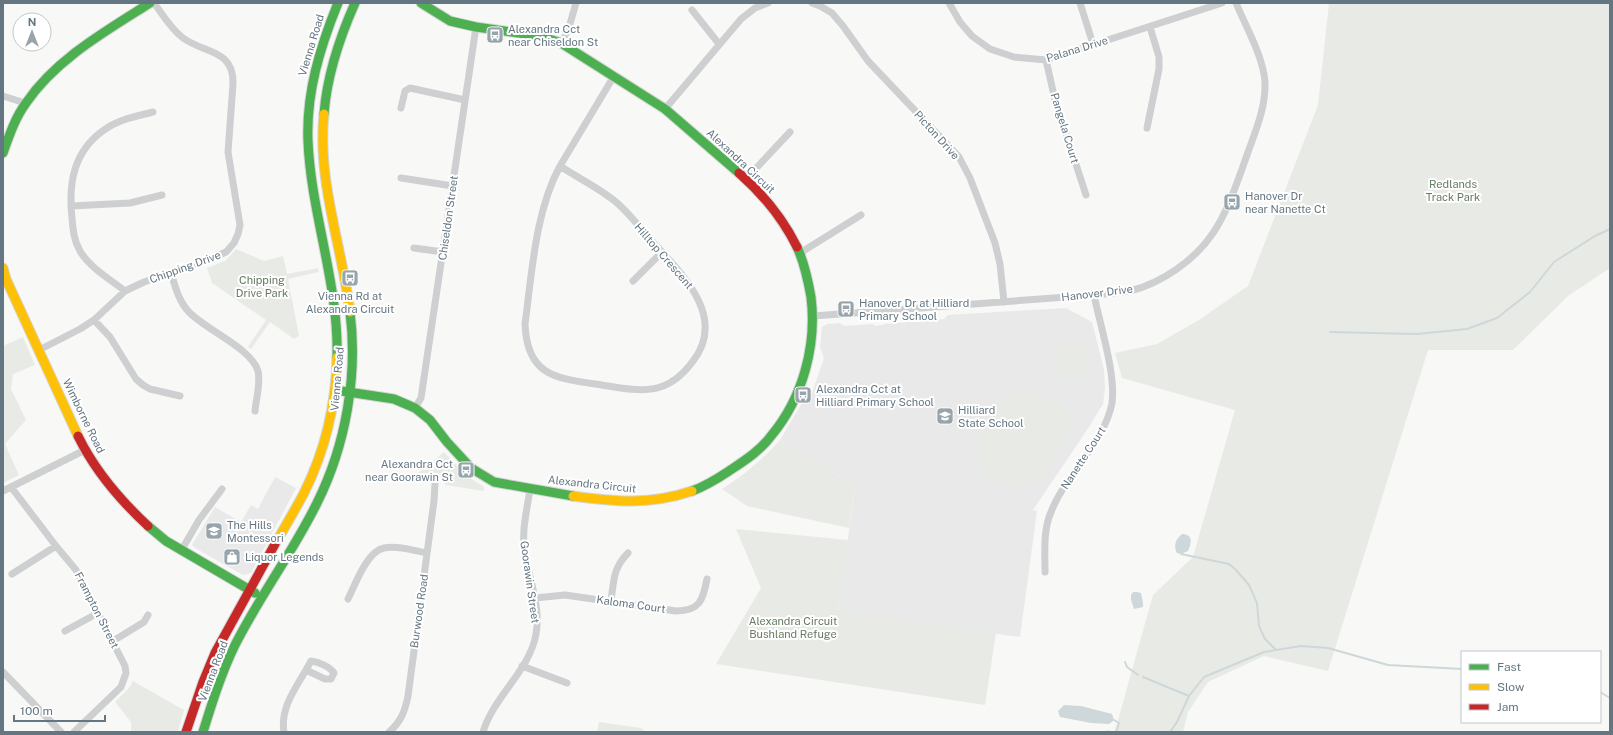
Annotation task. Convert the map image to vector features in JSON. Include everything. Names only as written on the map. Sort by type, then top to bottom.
[{"type":"street","points":[[3,153],[8,138],[25,103],[52,72],[68,58],[150,3]]},
{"type":"street","name":"Chipping Drive","points":[[39,350],[94,320],[125,291],[144,282],[226,252],[234,244],[238,234],[240,224],[228,152],[233,76],[230,65],[222,56],[192,44],[174,31],[154,3]]},
{"type":"street","name":"Vienna Road","points":[[186,732],[203,682],[215,653],[304,492],[316,464],[332,411],[335,390],[337,334],[334,304],[313,191],[308,139],[310,93],[314,71],[338,3]]},
{"type":"street","name":"Vienna Road","points":[[203,732],[217,690],[234,647],[317,503],[328,479],[350,392],[352,329],[349,302],[327,184],[322,136],[323,112],[329,72],[342,31],[355,3]]},
{"type":"street","name":"Alexandra Circuit","points":[[335,390],[394,399],[415,408],[430,420],[451,447],[471,468],[494,482],[530,489],[615,501],[635,502],[656,500],[700,488],[733,470],[748,459],[771,437],[794,402],[805,373],[812,346],[813,316],[809,285],[800,253],[785,224],[772,206],[746,179],[665,109],[561,43],[540,36],[476,28],[450,21],[435,7],[421,3]]},
{"type":"street","points":[[561,43],[568,31],[576,3]]},
{"type":"street","points":[[665,109],[741,19],[755,8],[768,3]]},
{"type":"street","name":"Picton Drive","points":[[812,3],[832,13],[868,61],[959,157],[970,178],[995,243],[1000,264],[1004,302]]},
{"type":"street","name":"Palana Drive","points":[[949,3],[960,22],[972,36],[990,49],[1014,57],[1046,60],[1222,3]]},
{"type":"street","points":[[1080,3],[1093,44]]},
{"type":"street","name":"Hanover Drive","points":[[813,316],[1094,296],[1131,290],[1173,272],[1202,246],[1213,232],[1222,216],[1241,170],[1261,115],[1265,98],[1265,82],[1262,65],[1236,3]]},
{"type":"street","points":[[692,10],[719,44]]},
{"type":"street","points":[[1147,128],[1159,69],[1159,57],[1150,27]]},
{"type":"street","name":"Chiseldon Street","points":[[415,408],[421,398],[476,28]]},
{"type":"street","name":"Pangela Court","points":[[1046,60],[1055,100],[1086,195]]},
{"type":"street","name":"Hilltop Crescent","points":[[560,166],[616,202],[692,287],[703,308],[705,323],[704,340],[699,355],[683,375],[665,386],[652,390],[638,390],[567,380],[553,376],[542,369],[534,360],[527,348],[525,324],[540,221],[550,189],[560,166],[614,76]]},
{"type":"street","points":[[401,108],[405,91],[410,88],[465,100]]},
{"type":"street","points":[[3,96],[25,103]]},
{"type":"street","points":[[125,291],[90,263],[80,252],[75,240],[70,206],[72,176],[76,162],[85,149],[107,128],[118,122],[153,112]]},
{"type":"street","points":[[746,179],[790,132]]},
{"type":"street","points":[[401,178],[453,186]]},
{"type":"street","points":[[70,206],[130,203],[162,195]]},
{"type":"street","points":[[800,253],[861,215]]},
{"type":"street","points":[[414,248],[443,252]]},
{"type":"street","points":[[633,281],[662,252]]},
{"type":"street","name":"Wimborne Road","points":[[3,268],[5,280],[85,450],[101,475],[136,515],[166,541],[262,597]]},
{"type":"street","points":[[170,273],[180,299],[188,311],[246,354],[255,364],[259,379],[255,411]]},
{"type":"street","name":"Nanette Court","points":[[1045,572],[1046,532],[1050,513],[1057,497],[1101,431],[1108,418],[1112,404],[1112,380],[1094,296]]},
{"type":"street","points":[[94,320],[110,337],[136,379],[150,389],[180,396]]},
{"type":"street","points":[[3,491],[85,450]]},
{"type":"street","name":"Burwood Road","points":[[389,732],[399,722],[405,711],[435,484]]},
{"type":"street","name":"Frampton Street","points":[[11,487],[76,570],[125,666],[126,673],[124,681],[117,692],[74,732]]},
{"type":"street","points":[[181,550],[199,520],[222,489]]},
{"type":"street","name":"Goorawin Street","points":[[484,732],[493,708],[532,649],[536,634],[537,620],[535,598],[525,552],[524,540],[530,489]]},
{"type":"street","points":[[12,574],[56,546]]},
{"type":"street","points":[[348,599],[369,558],[377,551],[384,548],[394,547],[427,553]]},
{"type":"street","points":[[611,600],[616,570],[621,560],[628,553]]},
{"type":"street","name":"Kaloma Court","points":[[535,598],[565,595],[611,600],[676,611],[692,609],[702,599],[707,579]]},
{"type":"street","points":[[65,632],[98,612]]},
{"type":"street","points":[[113,641],[144,622],[148,615]]},
{"type":"street","points":[[522,666],[567,683]]},
{"type":"street","points":[[284,732],[283,716],[287,705],[306,670]]},
{"type":"street","points":[[3,672],[61,732]]},
{"type":"shaded area","name":"Hilliard State School","points":[[1066,308],[1092,322],[1104,370],[1105,388],[1103,404],[1033,510],[1037,511],[1020,637],[838,612],[855,486],[780,440],[803,401],[812,393],[824,358],[820,347],[822,327],[827,324],[840,323],[844,326],[873,324],[875,326],[944,319],[948,315]]},
{"type":"shaded area","points":[[275,477],[296,488],[251,573],[243,575],[192,545],[215,507],[241,522],[251,505],[258,509]]},
{"type":"shaded area","points":[[1182,534],[1186,534],[1190,537],[1191,542],[1188,551],[1181,554],[1177,553],[1175,545],[1178,538]]},
{"type":"shaded area","points":[[1133,592],[1141,593],[1143,607],[1134,609],[1131,600],[1131,595]]},
{"type":"shaded area","points":[[1064,705],[1081,706],[1112,714],[1114,720],[1109,724],[1091,723],[1060,717],[1058,711]]},
{"type":"green space","name":"Redlands Track Park","points":[[1329,3],[1610,3],[1610,268],[1568,296],[1513,350],[1428,350],[1328,671],[1264,656],[1208,682],[1188,712],[1183,732],[1106,732],[1106,730],[1115,731],[1153,595],[1193,557],[1235,410],[1122,378],[1115,353],[1157,344],[1199,320],[1248,286],[1318,105]]},
{"type":"green space","name":"Chipping Drive Park","points":[[236,249],[264,261],[283,256],[287,274],[318,268],[319,272],[288,279],[299,336],[294,339],[270,322],[251,349],[248,347],[266,320],[212,283],[207,268],[225,261]]},
{"type":"green space","points":[[23,337],[35,365],[13,374],[11,389],[26,420],[5,444],[19,475],[3,483],[3,346]]},
{"type":"green space","points":[[1087,344],[1090,376],[1059,379],[1056,348]]},
{"type":"green space","points":[[1034,392],[1059,403],[1064,407],[1071,418],[1073,425],[1046,474],[1029,485],[1011,485],[993,482],[982,472],[979,461],[979,441],[981,430],[1000,405],[1017,394]]},
{"type":"green space","points":[[780,440],[855,486],[849,528],[747,506],[722,489],[753,466]]},
{"type":"green space","points":[[444,452],[464,474],[484,487],[484,491],[446,485],[437,476],[417,474]]},
{"type":"green space","name":"Alexandra Circuit Bushland Refuge","points":[[736,529],[848,540],[838,612],[996,633],[985,705],[716,664],[761,588]]},
{"type":"green space","points":[[133,681],[184,710],[178,732],[131,732],[131,722],[115,702],[129,688]]},
{"type":"green space","points":[[599,722],[641,728],[645,732],[597,732]]},
{"type":"waterway","points":[[1330,332],[1417,334],[1467,329],[1497,318],[1530,292],[1554,262],[1595,236],[1610,229]]},
{"type":"waterway","points":[[1181,554],[1229,564],[1236,570],[1249,585],[1257,603],[1259,626],[1265,639],[1276,650]]},
{"type":"waterway","points":[[1170,732],[1177,722],[1189,696],[1204,677],[1264,652],[1301,646],[1328,648],[1388,665],[1461,669]]},
{"type":"waterway","points":[[1125,662],[1127,667],[1138,675]]},
{"type":"waterway","points":[[1143,677],[1189,696]]},
{"type":"waterway","points":[[1601,693],[1610,698]]},
{"type":"waterway","points":[[1114,720],[1119,723],[1116,732]]},
{"type":"traffic: fast","points":[[3,153],[22,109],[38,87],[67,59],[99,35],[150,3]]},
{"type":"traffic: fast","points":[[337,357],[334,303],[310,168],[308,123],[309,105],[320,53],[338,3]]},
{"type":"traffic: fast","points":[[324,114],[331,71],[344,30],[355,3]]},
{"type":"traffic: fast","points":[[421,3],[450,21],[476,27],[540,36],[561,43],[665,109],[739,173]]},
{"type":"traffic: fast","points":[[692,491],[707,485],[757,451],[771,436],[792,405],[805,370],[812,334],[811,297],[802,259],[797,247]]},
{"type":"traffic: fast","points":[[203,732],[213,699],[229,657],[254,610],[308,521],[336,458],[351,385],[352,336],[350,312]]},
{"type":"traffic: fast","points":[[335,390],[394,399],[415,408],[430,420],[447,442],[471,468],[494,482],[573,496]]},
{"type":"traffic: fast","points":[[148,526],[166,541],[255,593]]},
{"type":"traffic: slow","points":[[324,114],[323,139],[327,189],[350,312]]},
{"type":"traffic: slow","points":[[3,268],[6,279],[78,436]]},
{"type":"traffic: slow","points":[[275,544],[304,493],[318,461],[332,410],[337,357]]},
{"type":"traffic: slow","points":[[573,496],[604,500],[633,501],[662,499],[692,491]]},
{"type":"traffic: jam","points":[[739,173],[772,207],[797,247]]},
{"type":"traffic: jam","points":[[78,436],[100,473],[128,506],[148,526]]},
{"type":"traffic: jam","points":[[186,732],[203,682],[215,653],[275,544]]},
{"type":"place","name":"Alexandra Cct near Chiseldon St","points":[[495,35]]},
{"type":"place","name":"Hanover Dr near Nanette Ct","points":[[1232,202]]},
{"type":"place","name":"Vienna Rd at Alexandra Circuit","points":[[350,278]]},
{"type":"place","name":"Hanover Dr at Hilliard Primary School","points":[[846,309]]},
{"type":"place","name":"Alexandra Cct at Hilliard Primary School","points":[[803,395]]},
{"type":"place","name":"Hilliard State School","points":[[945,416]]},
{"type":"place","name":"Alexandra Cct near Goorawin St","points":[[466,470]]},
{"type":"place","name":"The Hills Montessori","points":[[214,531]]},
{"type":"place","name":"Liquor Legends","points":[[232,557]]}]
